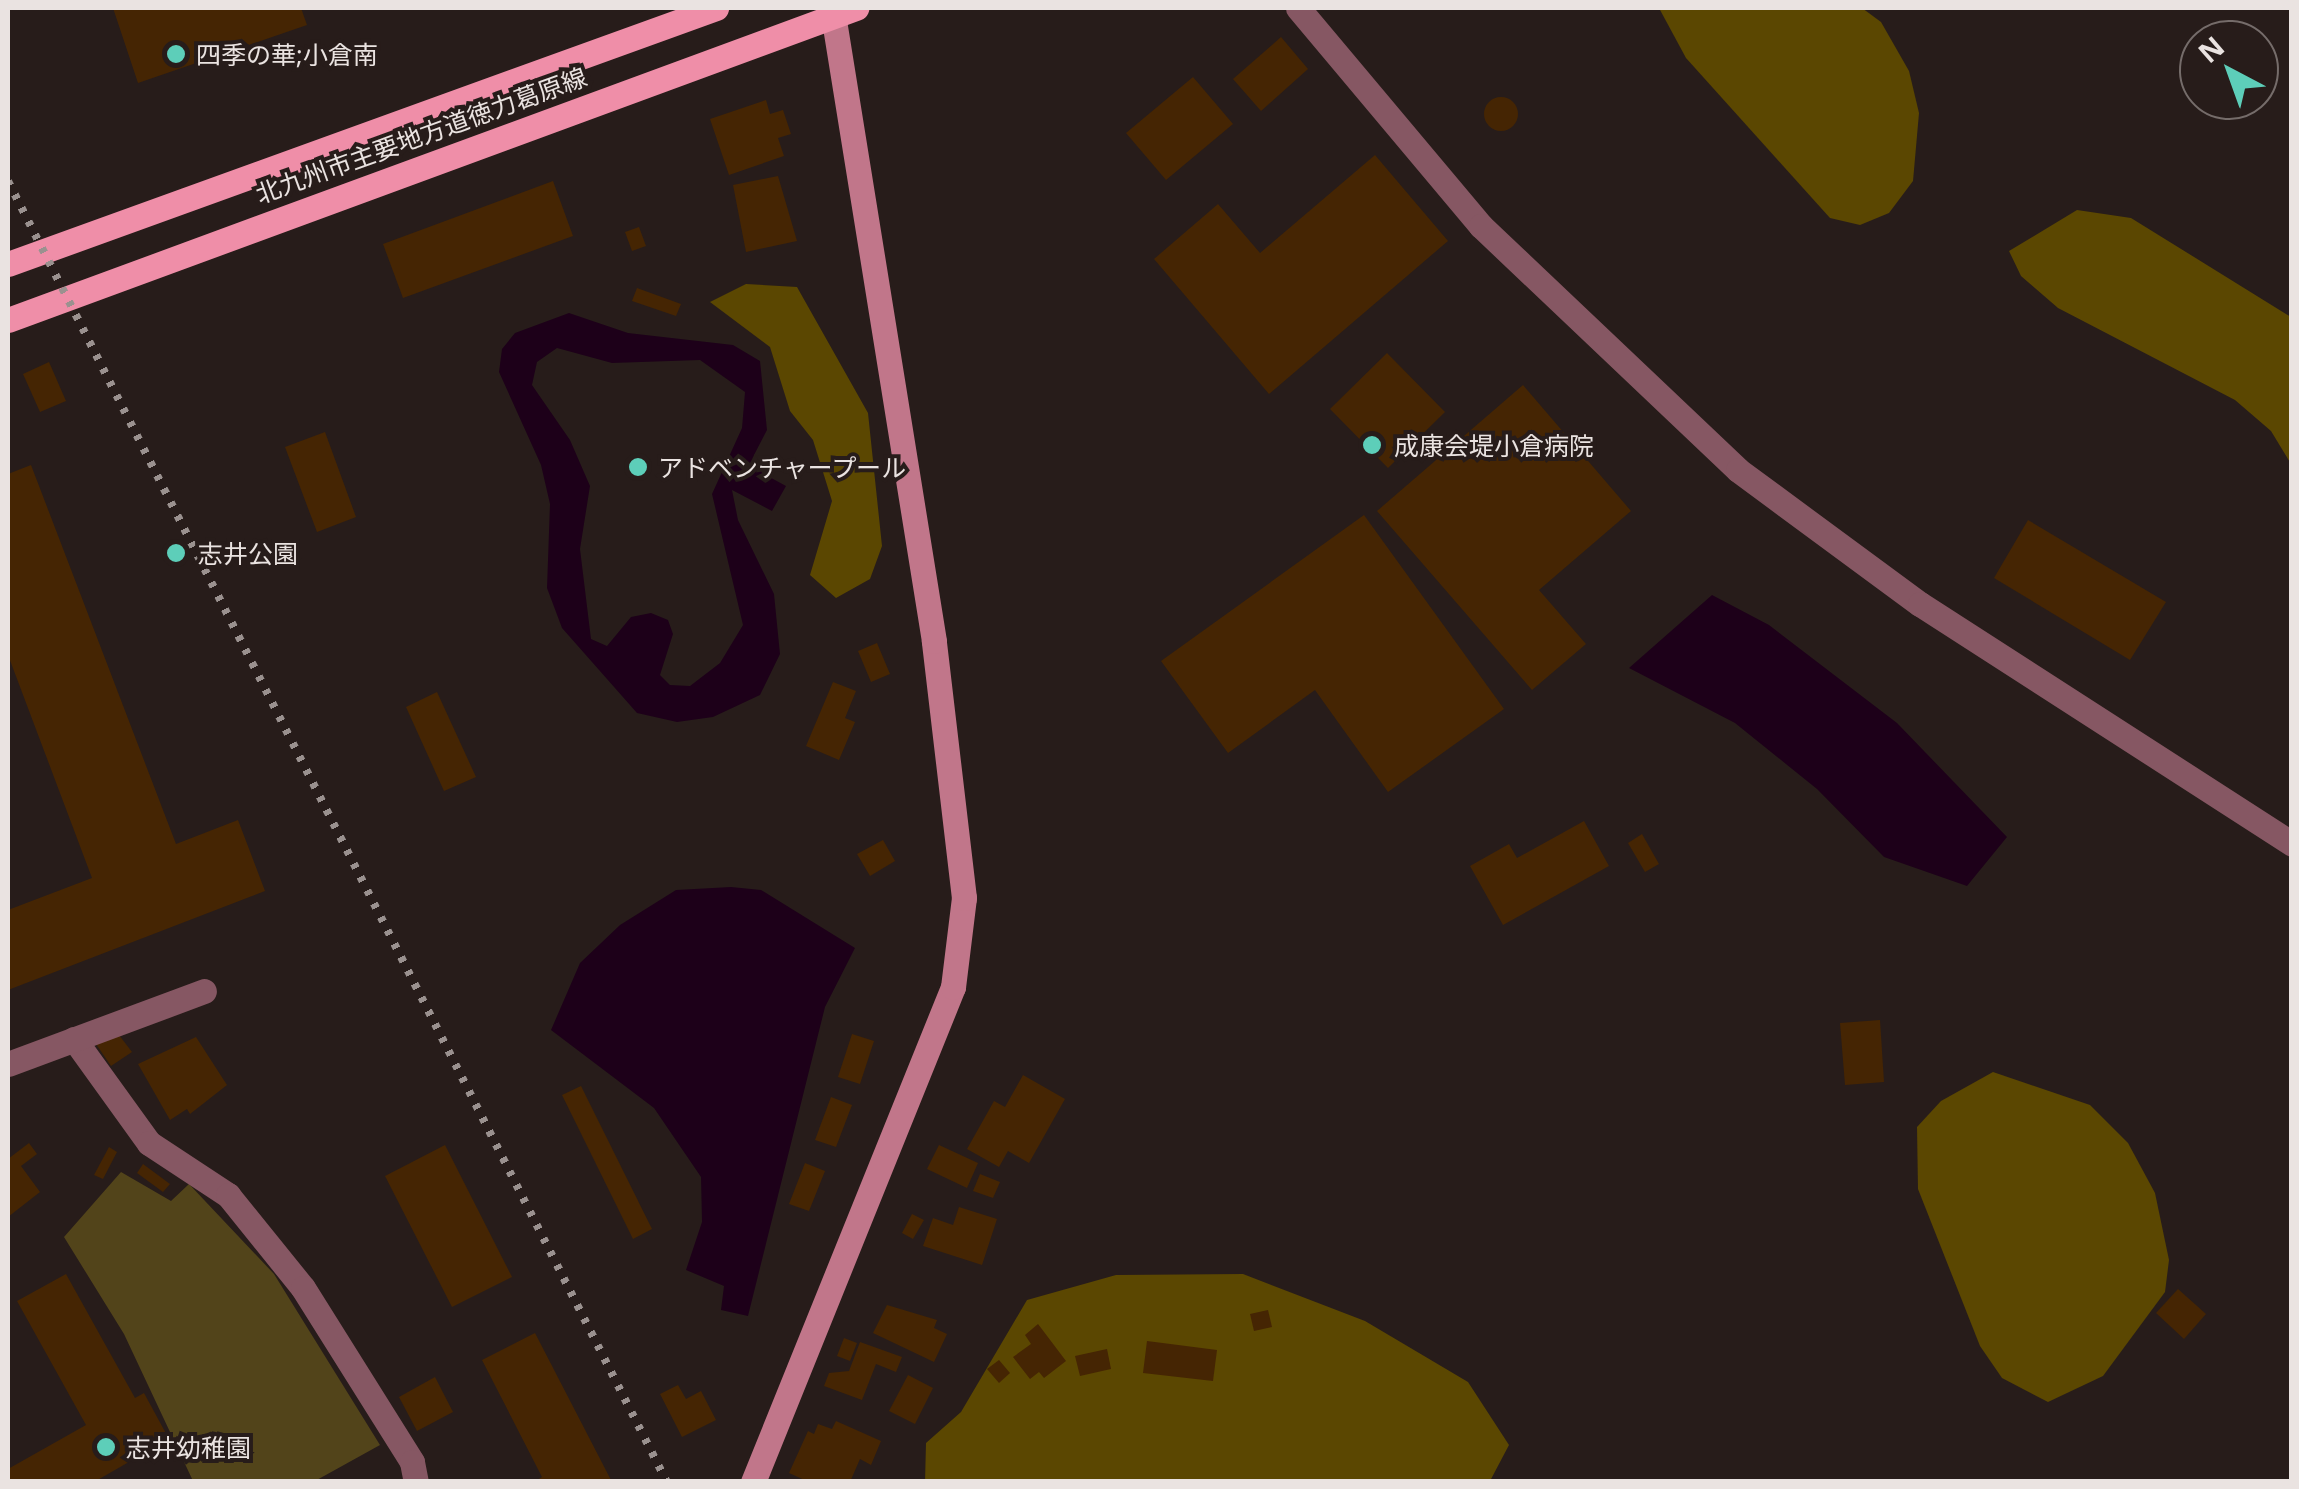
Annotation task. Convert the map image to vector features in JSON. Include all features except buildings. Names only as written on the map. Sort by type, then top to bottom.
[{"type":"main road","name":"北九州市主要地方道徳力葛原線","points":[[8,264],[716,8]]},
{"type":"main road","name":"北九州市主要地方道徳力葛原線","points":[[8,320],[840,10]]},
{"type":"street","points":[[1298,8],[1482,226],[1738,470],[1920,604],[2292,844]]},
{"type":"street","points":[[752,1482],[952,988],[964,898],[934,641],[840,10]]},
{"type":"street","points":[[8,1064],[204,991]]},
{"type":"street","points":[[74,1039],[149,1143],[228,1194],[303,1288],[412,1462],[416,1482]]},
{"type":"shaded area","points":[[1659,8],[1862,8],[1881,22],[1909,71],[1919,113],[1913,181],[1889,213],[1860,225],[1830,218],[1686,58]]},
{"type":"shaded area","points":[[2077,210],[2131,218],[2291,317],[2291,464],[2271,431],[2235,400],[2058,308],[2021,276],[2009,251]]},
{"type":"shaded area","points":[[746,284],[797,287],[868,413],[882,546],[870,579],[836,598],[810,575],[832,501],[813,440],[790,411],[770,347],[710,302]]},
{"type":"shaded area","points":[[569,313],[628,333],[733,345],[760,361],[767,430],[754,455],[762,473],[786,486],[772,511],[732,490],[738,520],[774,594],[780,654],[760,695],[713,717],[677,722],[637,713],[562,628],[547,588],[550,504],[541,465],[499,372],[502,349],[515,333]],"holes":[[[557,348],[612,363],[700,360],[745,392],[742,428],[712,494],[743,625],[720,663],[690,686],[670,685],[660,675],[673,634],[668,620],[651,613],[631,617],[607,646],[591,639],[580,549],[590,486],[570,440],[532,385],[537,362]]]},
{"type":"shaded area","points":[[1712,595],[1769,625],[1897,723],[2007,837],[1967,886],[1884,857],[1817,789],[1735,723],[1629,668]]},
{"type":"shaded area","points":[[676,890],[761,890],[855,948],[825,1007],[748,1316],[721,1310],[724,1286],[686,1270],[702,1222],[701,1177],[654,1108],[551,1030],[580,963],[620,925]]},
{"type":"shaded area","points":[[1993,1072],[2090,1105],[2128,1143],[2155,1193],[2169,1260],[2165,1292],[2103,1376],[2048,1402],[2002,1378],[1980,1346],[1918,1189],[1917,1127],[1941,1101]]},
{"type":"shaded area","points":[[121,1172],[171,1201],[189,1184],[274,1274],[380,1445],[315,1481],[193,1481],[124,1334],[64,1237]]},
{"type":"shaded area","points":[[1243,1274],[1365,1321],[1468,1382],[1509,1445],[1490,1481],[925,1482],[926,1443],[961,1412],[1027,1300],[1116,1275]]},
{"type":"railway","points":[[8,181],[667,1482]]},
{"type":"place","name":"四季の華;小倉南","points":[[176,54]]},
{"type":"place","name":"成康会堤小倉病院","points":[[1372,445]]},
{"type":"place","name":"アドベンチャープール","points":[[638,467]]},
{"type":"place","name":"志井公園","points":[[176,553]]},
{"type":"place","name":"志井幼稚園","points":[[106,1447]]}]
